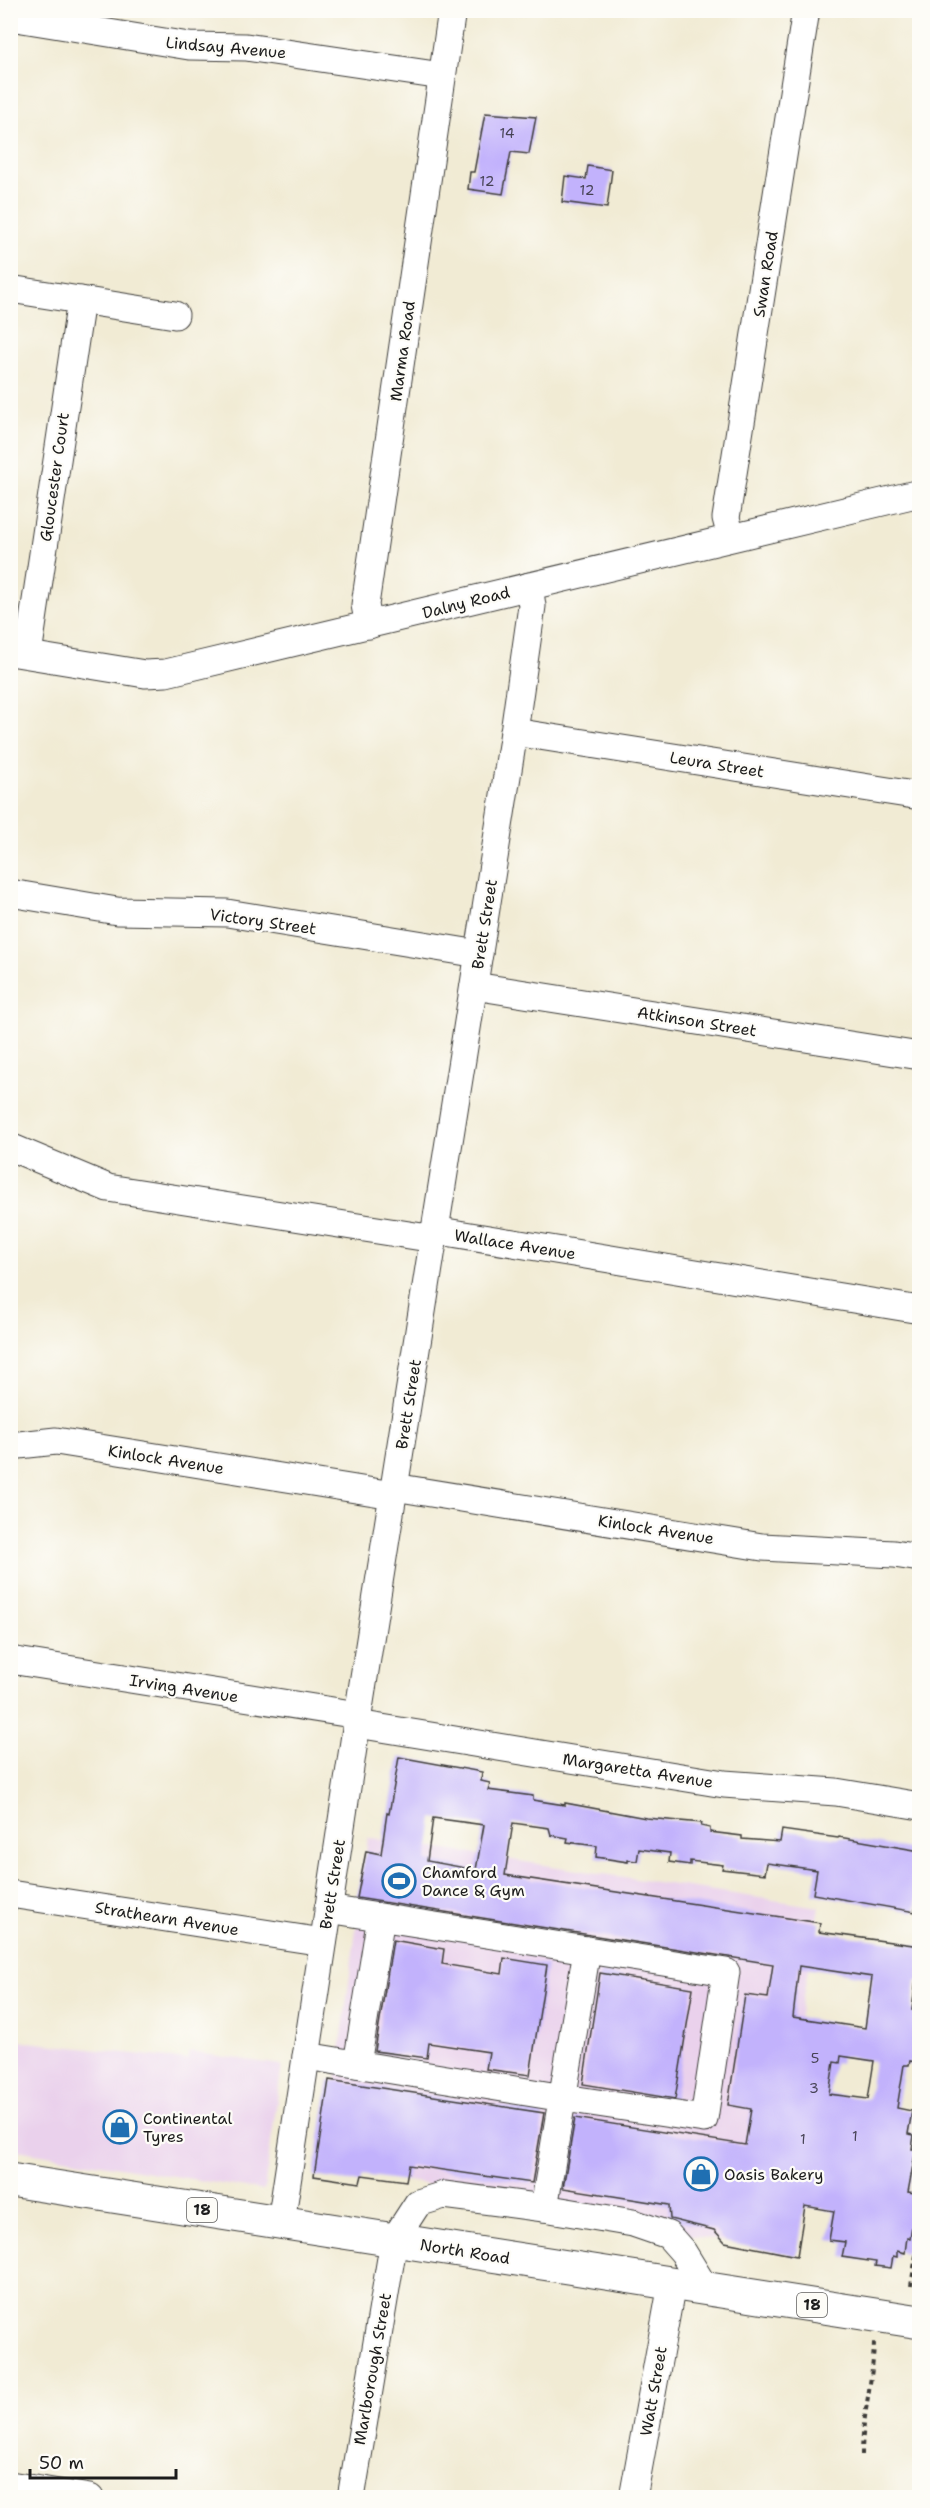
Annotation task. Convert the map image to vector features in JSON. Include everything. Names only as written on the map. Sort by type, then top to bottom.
[{"type":"highway","name":"North Road","points":[[10,2180],[920,2322]]},
{"type":"street","name":"Marma Road","points":[[369,625],[365,605],[452,10]]},
{"type":"street","name":"Swan Road","points":[[731,537],[726,518],[806,10]]},
{"type":"street","name":"Lindsay Avenue","points":[[10,17],[189,46],[246,47],[442,76]]},
{"type":"street","points":[[10,289],[175,315]]},
{"type":"street","name":"Gloucester Court","points":[[19,653],[81,300]]},
{"type":"street","name":"Dalny Road","points":[[19,653],[156,674],[920,493]]},
{"type":"street","name":"Brett Street","points":[[281,2222],[357,1720],[436,1235],[514,732],[532,606],[529,586]]},
{"type":"street","name":"Leura Street","points":[[514,732],[920,795]]},
{"type":"street","name":"Victory Street","points":[[10,893],[117,911],[227,913],[479,954]]},
{"type":"street","name":"Atkinson Street","points":[[474,986],[920,1056]]},
{"type":"street","name":"Wallace Avenue","points":[[10,1147],[108,1188],[422,1237],[455,1234],[920,1310]]},
{"type":"street","name":"Kinlock Avenue","points":[[10,1446],[56,1441],[762,1547],[894,1554],[920,1558]]},
{"type":"street","name":"Irving Avenue","points":[[10,1660],[357,1720]]},
{"type":"street","name":"Margaretta Avenue","points":[[357,1720],[724,1784],[836,1792],[920,1806]]},
{"type":"street","name":"Strathearn Avenue","points":[[10,1894],[323,1942]]},
{"type":"street","points":[[306,2056],[704,2119],[726,1972],[328,1909]]},
{"type":"street","points":[[357,2064],[381,1917]]},
{"type":"street","points":[[544,2208],[587,1950]]},
{"type":"street","points":[[394,2240],[418,2204],[444,2195],[544,2208],[633,2223],[668,2235],[683,2252],[705,2288]]},
{"type":"street","name":"Marlborough Street","points":[[351,2498],[394,2240]]},
{"type":"street","name":"Watt Street","points":[[633,2498],[672,2284]]},
{"type":"street","points":[[10,2485],[90,2498]]},
{"type":"path","points":[[911,2286],[920,2231]]},
{"type":"path","points":[[862,2455],[862,2423],[871,2387],[874,2343]]},
{"type":"shaded area","points":[[368,1838],[819,1907],[758,2248],[325,2165]]},
{"type":"shaded area","points":[[10,2040],[187,2060],[189,2052],[282,2065],[264,2191],[11,2149]]},
{"type":"building","points":[[485,113],[536,117],[529,154],[511,152],[503,194],[468,189],[470,172],[474,172]]},
{"type":"building","points":[[588,166],[612,170],[607,208],[562,202],[565,176],[586,179]]},
{"type":"building","points":[[399,1757],[482,1772],[481,1781],[490,1783],[488,1790],[533,1796],[533,1800],[565,1805],[565,1803],[646,1818],[702,1823],[701,1826],[710,1828],[710,1832],[742,1836],[742,1839],[780,1842],[782,1830],[920,1851],[920,1880],[915,1912],[813,1894],[817,1870],[767,1863],[765,1874],[722,1869],[723,1865],[690,1861],[690,1865],[669,1862],[670,1853],[639,1849],[637,1861],[628,1860],[628,1862],[596,1857],[597,1846],[567,1842],[568,1838],[551,1835],[549,1828],[513,1823],[505,1875],[820,1923],[819,1932],[920,1946],[920,1980],[916,1980],[912,2010],[920,2011],[920,2063],[910,2061],[909,2065],[904,2065],[897,2108],[912,2111],[908,2134],[914,2135],[912,2149],[916,2149],[908,2192],[915,2193],[914,2201],[916,2201],[905,2253],[897,2251],[897,2257],[893,2256],[891,2268],[875,2266],[876,2262],[842,2257],[845,2242],[829,2240],[834,2211],[805,2206],[797,2256],[725,2242],[714,2230],[670,2219],[669,2205],[563,2188],[575,2118],[745,2145],[751,2109],[728,2105],[745,1995],[768,1998],[773,1964],[357,1898],[366,1851],[381,1854],[387,1813],[389,1814]],"holes":[[[433,1818],[484,1825],[476,1870],[427,1861]],[[799,1966],[872,1977],[865,2028],[793,2017]],[[841,2056],[874,2061],[868,2099],[829,2094],[834,2062],[840,2063]]]},
{"type":"building","points":[[393,1940],[444,1949],[442,1964],[502,1974],[504,1958],[547,1965],[530,2075],[486,2069],[489,2052],[429,2043],[427,2058],[375,2051]]},
{"type":"building","points":[[600,1973],[693,1988],[675,2099],[583,2084]]},
{"type":"building","points":[[329,2080],[544,2113],[532,2183],[409,2165],[406,2181],[362,2175],[360,2183],[314,2176]]},
{"type":"place","name":"Chamford Dance & Gym","points":[[399,1881]]},
{"type":"place","name":"Continental Tyres","points":[[120,2127]]},
{"type":"place","name":"Oasis Bakery","points":[[701,2174]]}]
